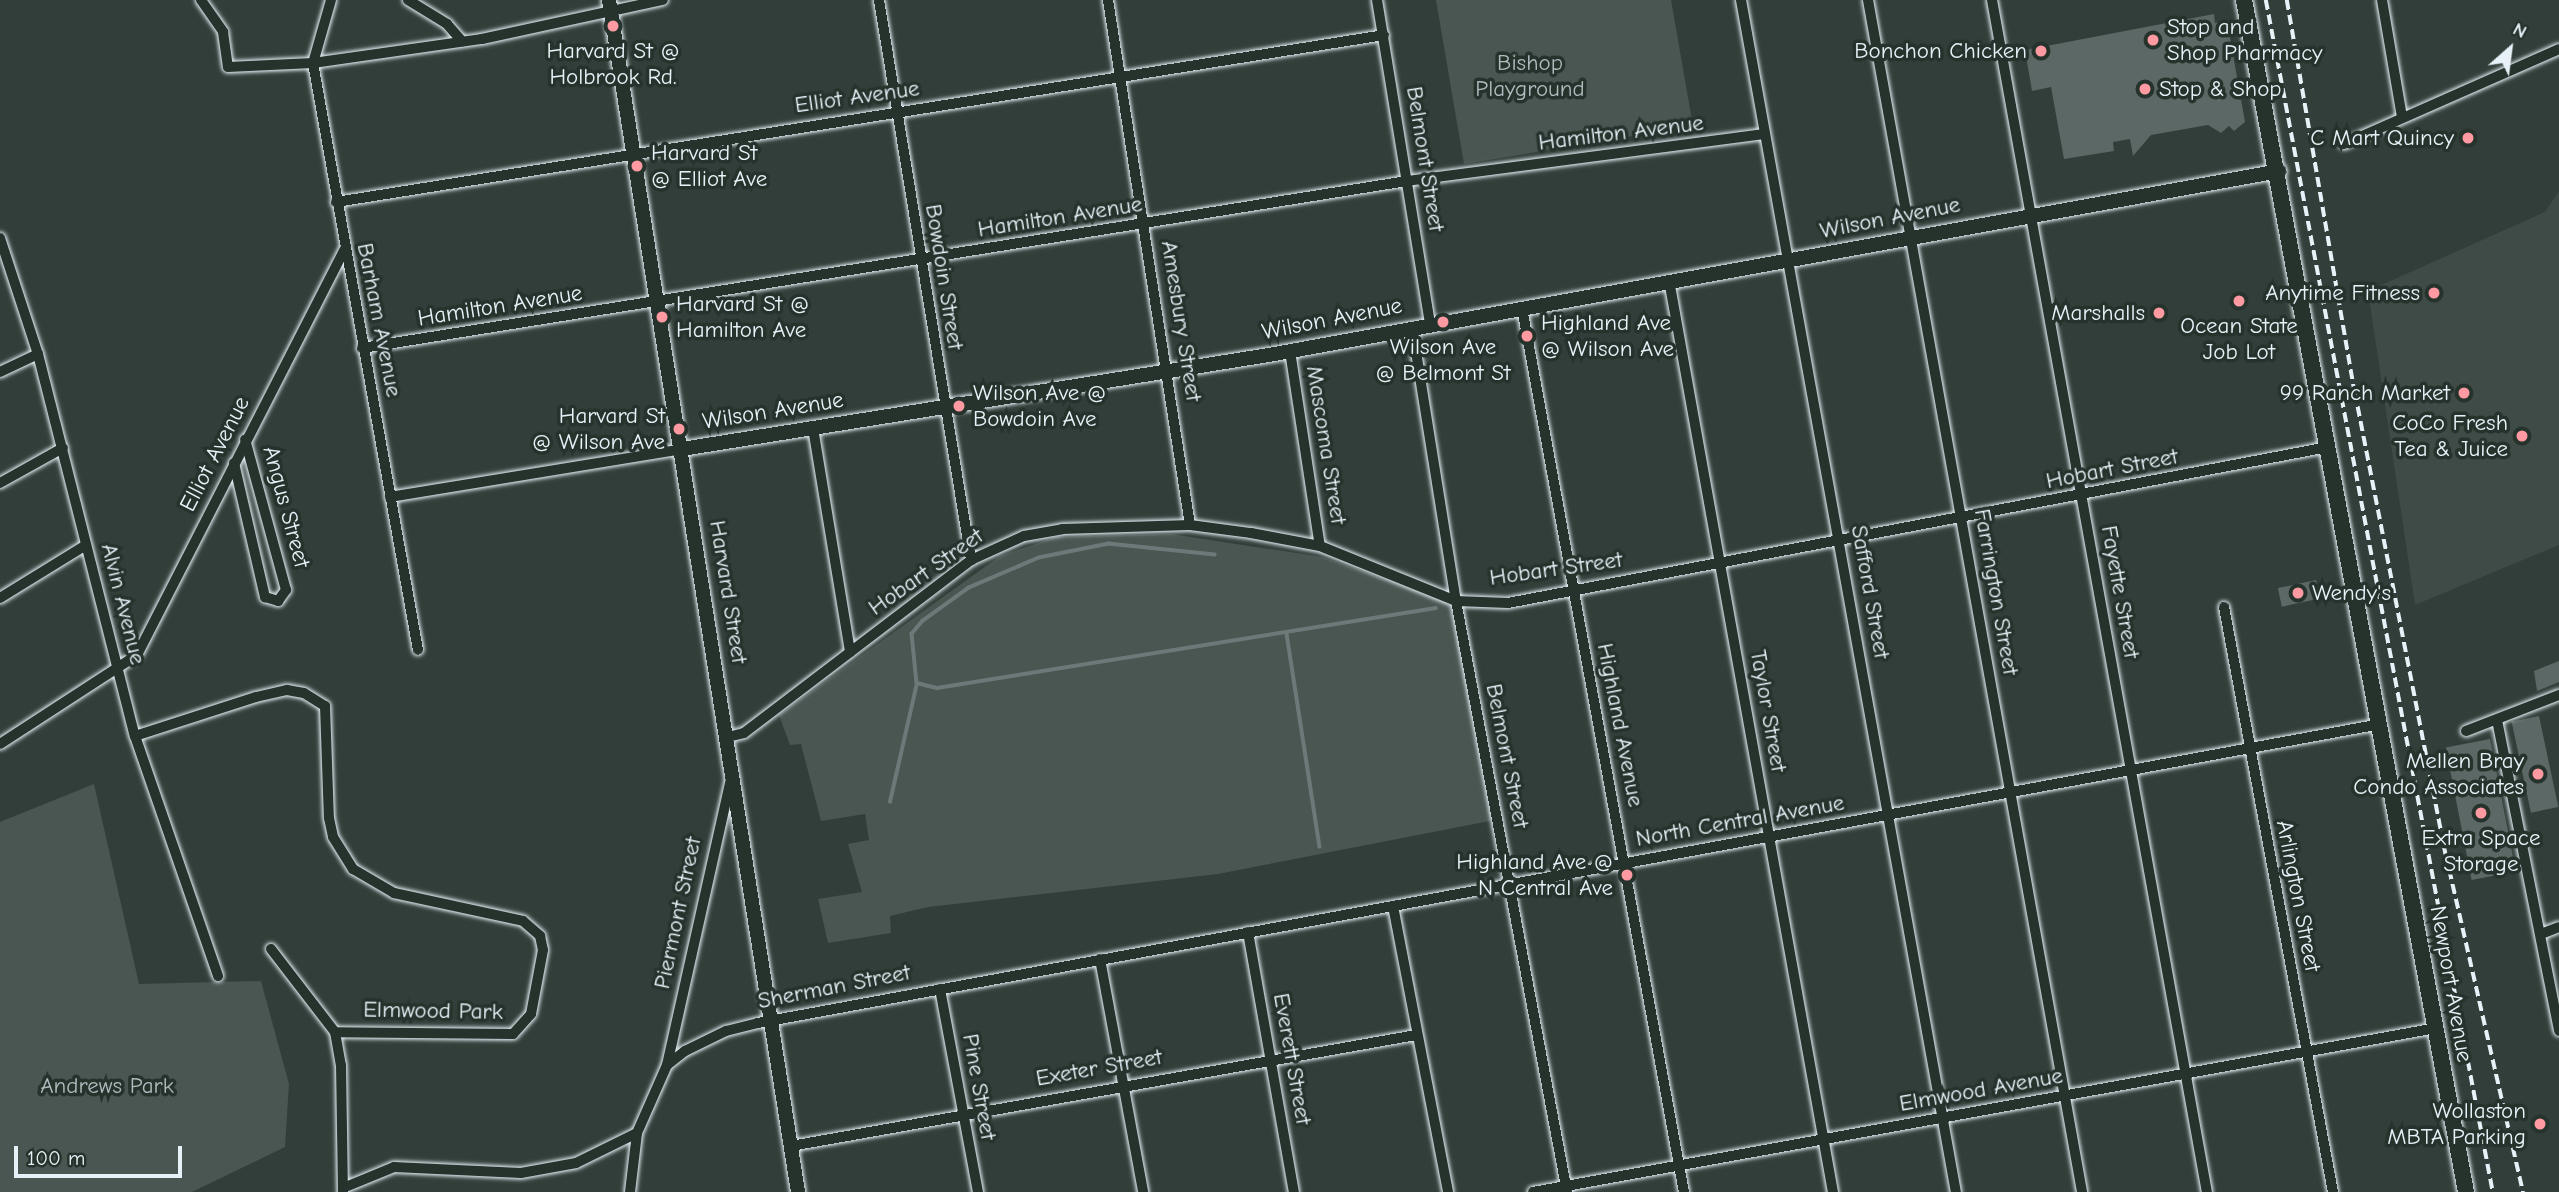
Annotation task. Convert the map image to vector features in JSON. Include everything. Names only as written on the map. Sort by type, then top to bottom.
[{"type":"main road","name":"Newport Avenue","points":[[2244,0],[2279,171],[2466,1192]]},
{"type":"street","points":[[201,0],[223,32],[229,67],[313,63],[462,41],[610,5],[663,0]]},
{"type":"street","name":"Barham Avenue","points":[[331,0],[313,63],[344,250],[418,650]]},
{"type":"street","points":[[408,0],[447,24],[462,41]]},
{"type":"street","name":"Bowdoin Street","points":[[879,0],[971,560]]},
{"type":"street","name":"Amesbury Street","points":[[1108,0],[1190,525]]},
{"type":"street","name":"Belmont Street","points":[[1377,0],[1430,324]]},
{"type":"street","name":"Safford Street","points":[[1741,0],[1890,814],[1956,1192]]},
{"type":"street","name":"Farrington Street","points":[[1868,0],[2082,1192]]},
{"type":"street","name":"Fayette Street","points":[[1992,0],[2207,1192]]},
{"type":"street","points":[[2382,0],[2402,117]]},
{"type":"street","name":"Harvard Street","points":[[610,5],[636,154],[799,1192]]},
{"type":"street","name":"Elliot Avenue","points":[[336,202],[1384,35]]},
{"type":"street","points":[[2344,144],[2559,49]]},
{"type":"street","name":"Hamilton Avenue","points":[[362,348],[1407,181],[1765,134]]},
{"type":"street","name":"Wilson Avenue","points":[[390,497],[1290,351],[2031,214],[2279,171]]},
{"type":"street","name":"Alvin Avenue","points":[[0,239],[38,354],[135,736],[218,976]]},
{"type":"street","name":"Elliot Avenue","points":[[0,744],[118,671],[148,636],[245,439],[344,250]]},
{"type":"street","name":"Taylor Street","points":[[1669,280],[1833,1192]]},
{"type":"street","name":"Highland Avenue","points":[[1522,308],[1684,1192]]},
{"type":"street","name":"Belmont Street","points":[[1412,327],[1456,601],[1566,1189]]},
{"type":"street","name":"Mascoma Street","points":[[1290,351],[1320,546]]},
{"type":"street","points":[[0,372],[38,354]]},
{"type":"street","points":[[813,428],[850,652]]},
{"type":"street","name":"Angus Street","points":[[234,463],[265,597],[278,601],[286,590],[245,439]]},
{"type":"street","name":"Hobart Street","points":[[728,737],[744,733],[971,560],[1024,536],[1062,529],[1190,525],[1320,546],[1456,601],[1508,603],[1962,520],[2329,447]]},
{"type":"street","points":[[0,483],[63,448]]},
{"type":"street","points":[[0,598],[86,545]]},
{"type":"street","name":"Arlington Street","points":[[2224,607],[2248,749],[2333,1192]]},
{"type":"street","name":"Elmwood Park","points":[[135,736],[256,697],[300,692],[325,706],[328,818],[332,837],[353,869],[394,893],[527,922],[543,947],[531,1014],[513,1034],[335,1032],[341,1065],[343,1190]]},
{"type":"street","points":[[2466,731],[2559,695]]},
{"type":"street","points":[[2497,720],[2559,1031]]},
{"type":"street","name":"North Central Avenue","points":[[1393,906],[2381,724]]},
{"type":"street","name":"Piermont Street","points":[[667,1065],[733,771]]},
{"type":"street","points":[[1393,906],[1448,1192]]},
{"type":"street","name":"Sherman Street","points":[[667,1065],[726,1031],[770,1020],[1393,906]]},
{"type":"street","points":[[2541,934],[2559,927]]},
{"type":"street","name":"Everett Street","points":[[1248,932],[1294,1192]]},
{"type":"street","points":[[271,949],[335,1032]]},
{"type":"street","points":[[1100,959],[1143,1192]]},
{"type":"street","name":"Pine Street","points":[[940,989],[978,1192]]},
{"type":"street","name":"Elmwood Avenue","points":[[1533,1192],[1566,1189],[1944,1116],[2435,1028]]},
{"type":"street","name":"Exeter Street","points":[[790,1146],[1270,1058],[1416,1035]]},
{"type":"street","points":[[630,1192],[637,1133],[667,1065]]},
{"type":"street","points":[[343,1190],[394,1167],[521,1173],[560,1167],[637,1133]]},
{"type":"shaded area","points":[[2559,191],[2559,545],[2415,605],[2368,291],[2545,212]]},
{"type":"green space","name":"Bishop Playground","points":[[1436,0],[1671,0],[1693,126],[1464,164]]},
{"type":"green space","points":[[1171,534],[1322,557],[1443,600],[1459,614],[1495,820],[1218,874],[928,907],[890,916],[891,933],[828,943],[818,899],[862,892],[848,844],[869,840],[865,814],[821,821],[801,744],[790,745],[779,715],[1000,556],[1056,537]]},
{"type":"green space","name":"Andrews Park","points":[[94,784],[139,984],[261,981],[289,1084],[285,1147],[192,1192],[0,1192],[0,822]]},
{"type":"building","name":"Stop & Shop","points":[[2214,14],[2215,23],[2227,21],[2245,122],[2234,131],[2229,126],[2221,133],[2208,125],[2151,135],[2133,156],[2130,139],[2113,142],[2114,151],[2064,159],[2051,87],[2032,91],[2025,50]]},
{"type":"building","name":"Wendy's","points":[[2316,580],[2320,599],[2282,607],[2278,588]]},
{"type":"building","points":[[2559,661],[2559,682],[2537,691],[2534,671]]},
{"type":"building","name":"Mellen Bray Condo Associates","points":[[2539,716],[2558,807],[2531,813],[2512,722]]},
{"type":"building","name":"Extra Space Storage","points":[[2490,739],[2516,872],[2472,880],[2446,748]]},
{"type":"waterway","points":[[1215,555],[1109,544],[1039,558],[969,588],[923,621],[912,634],[917,683],[937,688],[1436,608]]},
{"type":"waterway","points":[[1287,634],[1320,846]]},
{"type":"waterway","points":[[890,802],[917,683]]},
{"type":"railway","points":[[2266,0],[2493,1192]]},
{"type":"railway","points":[[2287,0],[2355,392],[2446,855],[2523,1192]]},
{"type":"place","name":"Harvard St @ Holbrook Rd.","points":[[613,26]]},
{"type":"place","name":"Stop and Shop Pharmacy","points":[[2153,40]]},
{"type":"place","name":"Bonchon Chicken","points":[[2041,51]]},
{"type":"place","name":"Stop & Shop","points":[[2145,89]]},
{"type":"place","name":"C Mart Quincy","points":[[2468,138]]},
{"type":"place","name":"Harvard St @ Elliot Ave","points":[[637,166]]},
{"type":"place","name":"Anytime Fitness","points":[[2434,293]]},
{"type":"place","name":"Ocean State Job Lot","points":[[2239,301]]},
{"type":"place","name":"Marshalls","points":[[2159,313]]},
{"type":"place","name":"Harvard St @ Hamilton Ave","points":[[662,317]]},
{"type":"place","name":"Wilson Ave @ Belmont St","points":[[1443,322]]},
{"type":"place","name":"Highland Ave @ Wilson Ave","points":[[1527,336]]},
{"type":"place","name":"99 Ranch Market","points":[[2464,393]]},
{"type":"place","name":"Wilson Ave @ Bowdoin Ave","points":[[959,406]]},
{"type":"place","name":"Harvard St @ Wilson Ave","points":[[679,429]]},
{"type":"place","name":"CoCo Fresh Tea & Juice","points":[[2522,436]]},
{"type":"place","name":"Wendy's","points":[[2298,593]]},
{"type":"place","name":"Mellen Bray Condo Associates","points":[[2538,774]]},
{"type":"place","name":"Extra Space Storage","points":[[2481,813]]},
{"type":"place","name":"Highland Ave @ N Central Ave","points":[[1627,875]]},
{"type":"place","name":"Wollaston MBTA Parking","points":[[2540,1124]]}]
